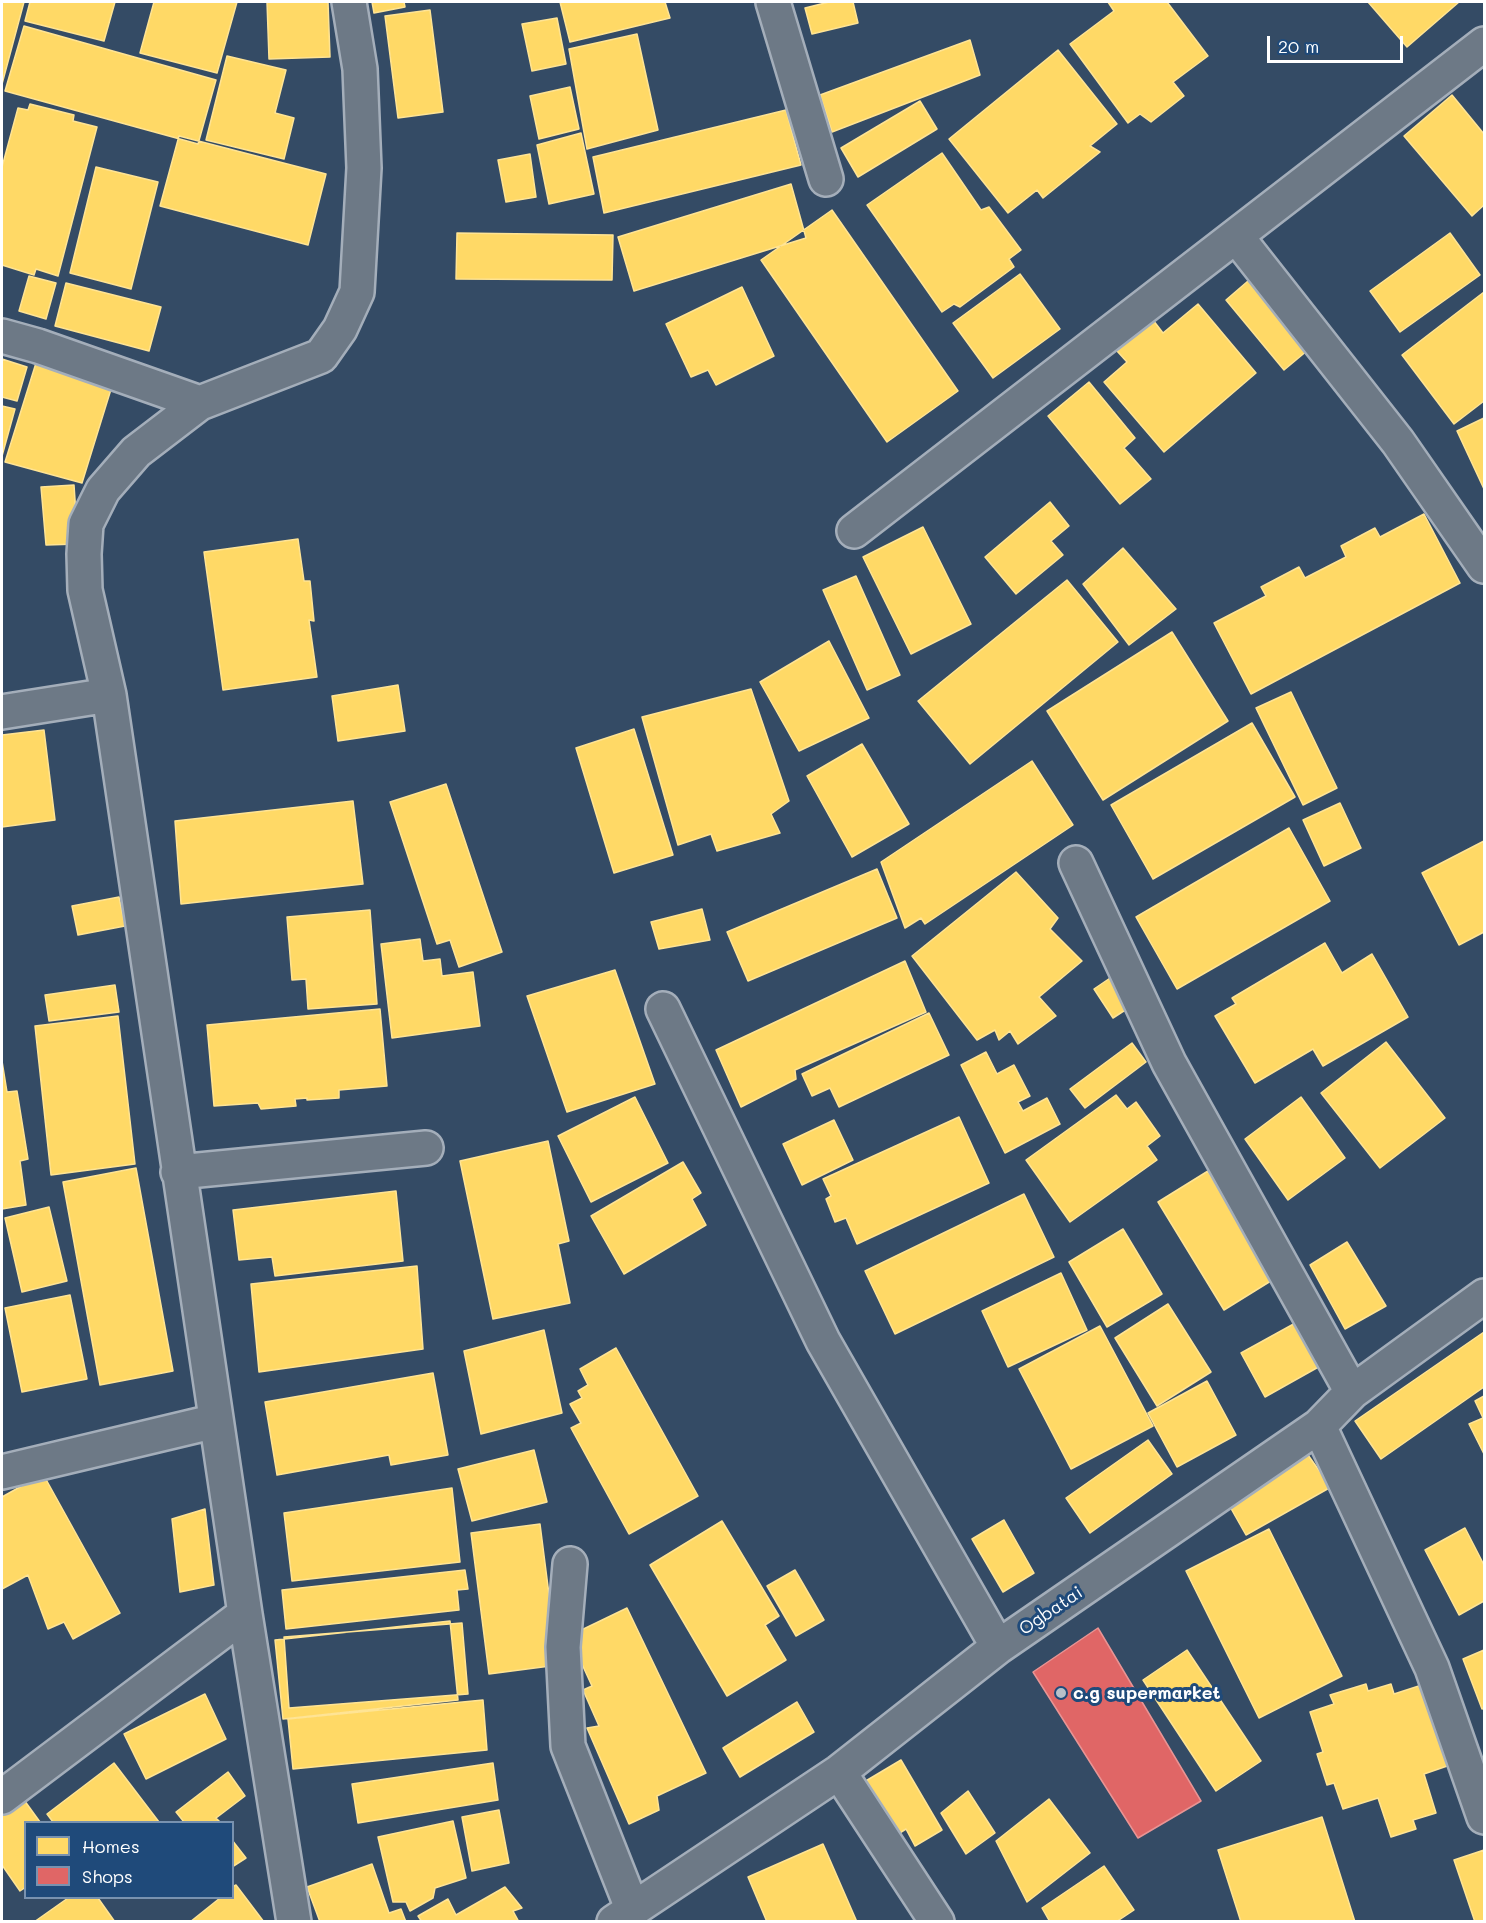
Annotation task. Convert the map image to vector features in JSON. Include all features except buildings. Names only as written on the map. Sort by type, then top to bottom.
[{"type":"street","points":[[294,1922],[178,1172],[109,694],[85,590],[84,554],[86,524],[104,490],[136,452],[200,403],[321,356],[340,328],[357,292],[364,168],[360,69],[349,2]]},
{"type":"street","points":[[773,2],[826,179]]},
{"type":"street","points":[[854,531],[1485,44]]},
{"type":"street","points":[[1236,236],[1398,442],[1485,566]]},
{"type":"street","points":[[2,336],[38,346],[200,403]]},
{"type":"street","points":[[2,712],[109,694]]},
{"type":"street","points":[[1076,863],[1169,1063],[1352,1392]]},
{"type":"street","points":[[663,1009],[823,1341],[998,1647]]},
{"type":"street","points":[[178,1172],[426,1148]]},
{"type":"street","name":"Ogbatai","points":[[618,1918],[839,1772],[998,1647],[1319,1426],[1352,1392],[1485,1296]]},
{"type":"street","points":[[2,1472],[216,1420]]},
{"type":"street","points":[[1319,1426],[1432,1668],[1485,1817]]},
{"type":"street","points":[[570,1564],[563,1647],[568,1746],[618,1918]]},
{"type":"street","points":[[2,1797],[245,1614]]},
{"type":"street","points":[[839,1772],[937,1922]]},
{"type":"place","name":"c.g supermarket","points":[[1061,1693]]}]
